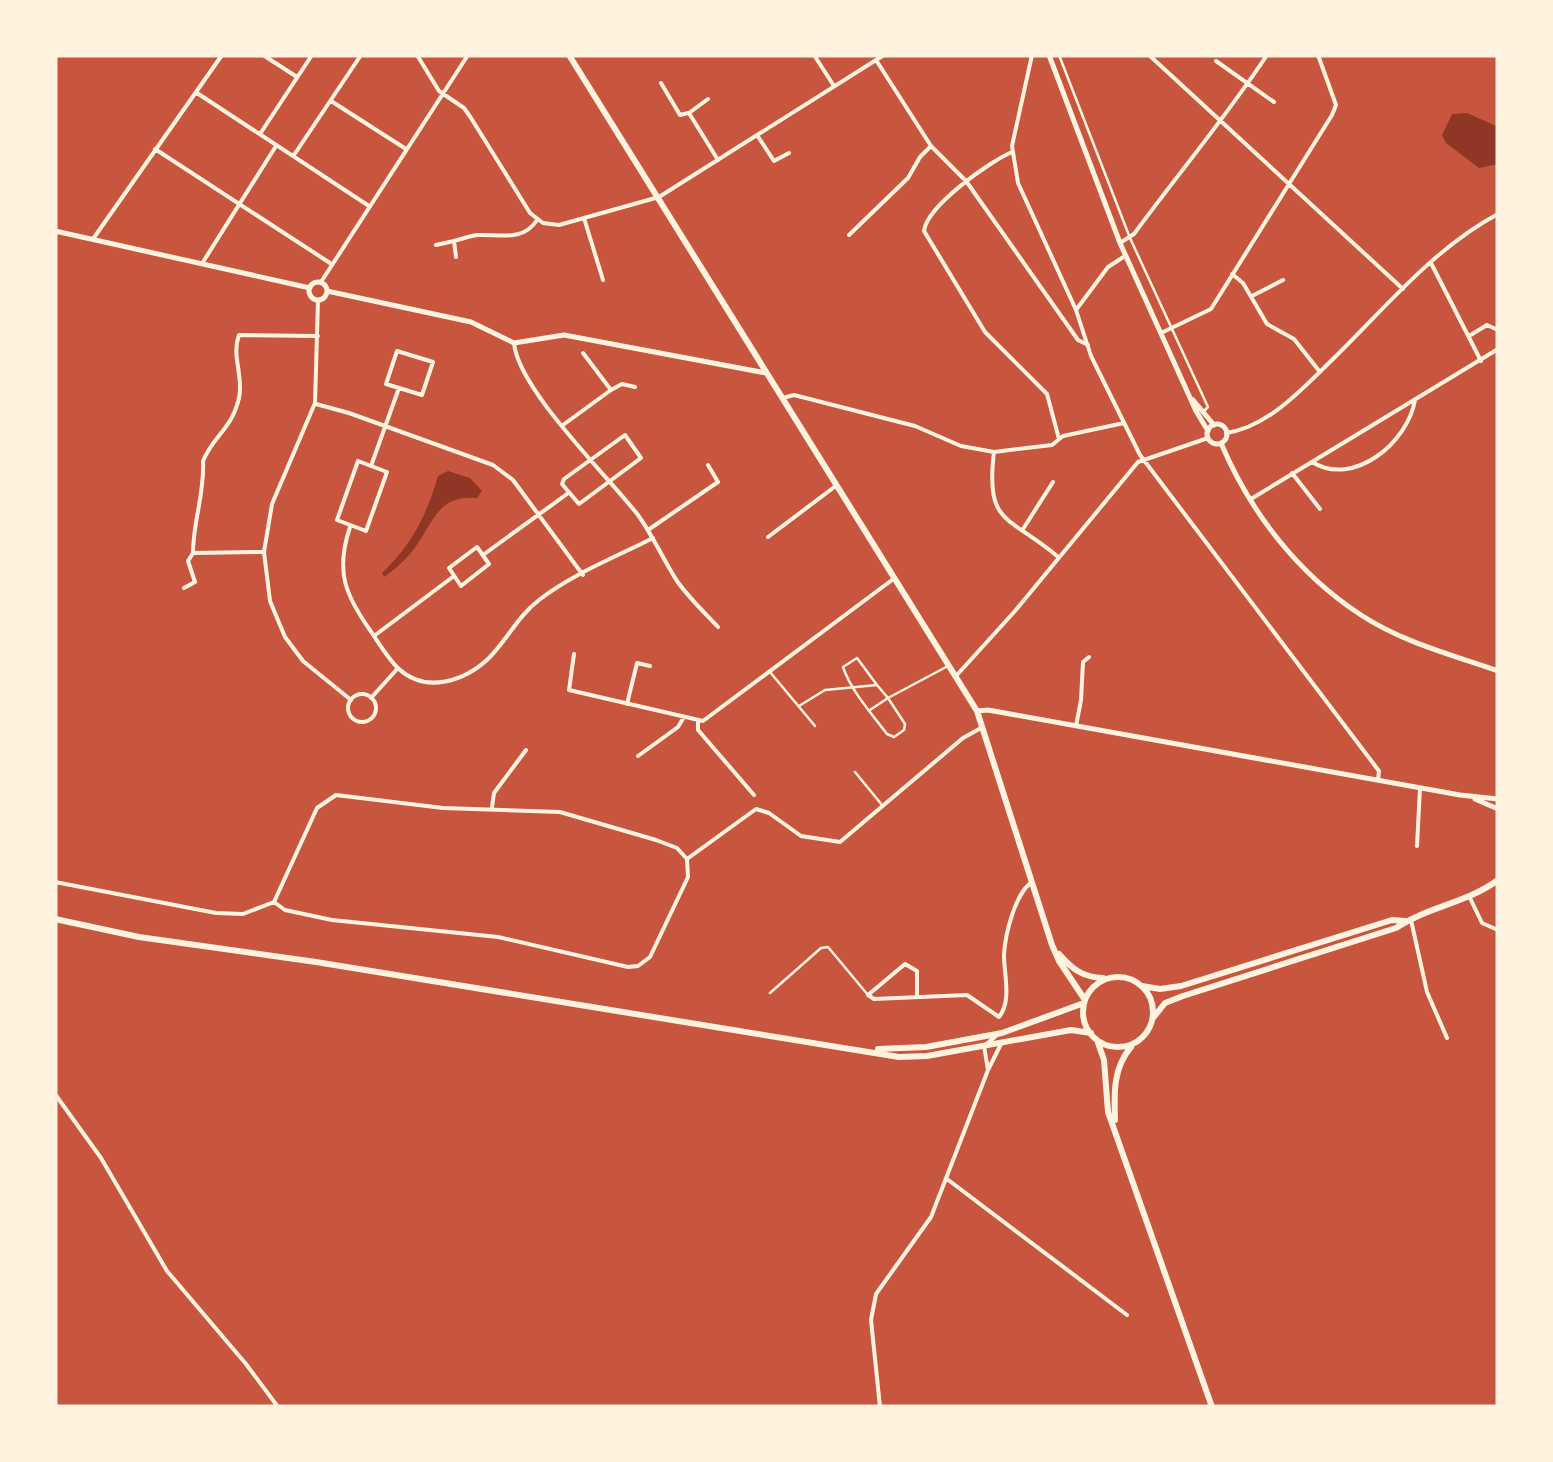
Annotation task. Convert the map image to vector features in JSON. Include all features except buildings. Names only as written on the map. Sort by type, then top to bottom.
[{"type":"main road","points":[[572,56],[977,711],[1052,945],[1085,1002]]},
{"type":"main road","points":[[1115,1126],[1116,1075],[1122,1057],[1146,1033],[1166,1003],[1396,928],[1470,898],[1498,878]]},
{"type":"main road","points":[[55,919],[139,938],[899,1057],[1002,1044],[1071,1030],[1115,1046],[1133,1043]]},
{"type":"main road","points":[[1052,945],[1071,968],[1087,977],[1126,977],[1142,986],[1160,989],[1181,986],[1392,920],[1409,920]]},
{"type":"main road","points":[[1106,978],[1089,992],[1083,1012],[1104,1060],[1108,1112],[1212,1407]]},
{"type":"main road","points":[[1142,986],[1152,1001],[1153,1018]]},
{"type":"main road","points":[[866,1050],[926,1048],[1002,1034],[1085,1002]]},
{"type":"street","points":[[93,239],[222,55]]},
{"type":"street","points":[[263,55],[297,77]]},
{"type":"street","points":[[260,134],[312,55]]},
{"type":"street","points":[[293,156],[360,55]]},
{"type":"street","points":[[417,55],[442,94],[464,108],[537,220],[558,225],[659,197],[884,55]]},
{"type":"street","points":[[55,231],[310,288],[320,282],[468,55]]},
{"type":"street","points":[[814,55],[834,86]]},
{"type":"street","points":[[1032,55],[1012,152],[1022,196],[1124,423],[1143,459],[1379,772],[1378,780]]},
{"type":"street","points":[[1049,55],[1125,256],[1208,435],[1221,443],[1277,541],[1362,616],[1408,639],[1498,670]]},
{"type":"street","points":[[1149,55],[1404,290]]},
{"type":"street","points":[[1120,243],[1130,238],[1267,55]]},
{"type":"street","points":[[1161,332],[1211,309],[1336,105],[1318,55]]},
{"type":"street","points":[[876,60],[930,146],[966,182],[1078,340],[1088,345]]},
{"type":"street","points":[[1216,60],[1274,102]]},
{"type":"street","points":[[661,83],[680,115],[708,99]]},
{"type":"street","points":[[196,92],[369,206]]},
{"type":"street","points":[[331,100],[406,149]]},
{"type":"street","points":[[689,113],[718,160]]},
{"type":"street","points":[[757,135],[774,162],[789,153]]},
{"type":"street","points":[[203,262],[276,146]]},
{"type":"street","points":[[848,235],[908,178],[930,146]]},
{"type":"street","points":[[155,148],[330,263]]},
{"type":"street","points":[[1012,152],[966,182],[927,220],[924,231],[986,332],[1046,394],[1059,439]]},
{"type":"street","points":[[1221,443],[1226,433],[1273,413],[1431,263],[1464,234],[1498,214]]},
{"type":"street","points":[[584,218],[603,280]]},
{"type":"street","points":[[436,244],[477,235],[498,238],[529,231],[537,220]]},
{"type":"street","points":[[454,242],[456,257]]},
{"type":"street","points":[[1076,310],[1108,267],[1125,256]]},
{"type":"street","points":[[1431,263],[1481,362]]},
{"type":"street","points":[[1232,274],[1240,280],[1266,324],[1294,339],[1320,372]]},
{"type":"street","points":[[1250,297],[1283,280]]},
{"type":"street","points":[[320,282],[327,291],[471,322],[514,343],[564,335],[768,373]]},
{"type":"street","points":[[310,288],[310,294],[318,300]]},
{"type":"street","points":[[327,291],[318,300],[315,404],[272,504],[264,552],[270,601],[285,637],[303,661],[351,700]]},
{"type":"street","points":[[1469,336],[1487,325],[1498,330]]},
{"type":"street","points":[[184,588],[195,582],[188,561],[193,553],[204,461],[231,423],[240,396],[239,335],[318,336]]},
{"type":"street","points":[[514,343],[521,370],[648,530],[681,586],[718,627]]},
{"type":"street","points":[[1250,499],[1498,350]]},
{"type":"street","points":[[397,351],[433,362],[422,395],[398,388],[386,384],[397,351]]},
{"type":"street","points":[[583,353],[610,390]]},
{"type":"street","points":[[563,425],[610,390],[622,384],[635,387]]},
{"type":"street","points":[[371,466],[398,388]]},
{"type":"street","points":[[783,398],[794,395],[861,411],[916,426],[962,446],[994,452],[1052,446],[1059,439],[1124,423]]},
{"type":"street","points":[[1192,398],[1226,433]]},
{"type":"street","points":[[1312,462],[1338,468],[1360,465],[1380,455],[1395,443],[1406,426],[1415,400]]},
{"type":"street","points":[[315,404],[386,425],[493,465],[513,480],[584,575]]},
{"type":"street","points":[[956,676],[1143,459],[1208,435],[1214,424]]},
{"type":"street","points":[[625,435],[641,458],[611,481],[578,504],[562,484],[625,435]]},
{"type":"street","points":[[994,452],[992,500],[1000,513],[1059,557]]},
{"type":"street","points":[[358,462],[371,466],[387,472],[366,531],[336,520],[358,462]]},
{"type":"street","points":[[648,530],[718,482],[708,466]]},
{"type":"street","points":[[1292,474],[1320,510]]},
{"type":"street","points":[[1022,530],[1053,482]]},
{"type":"street","points":[[768,537],[836,485]]},
{"type":"street","points":[[483,556],[567,494]]},
{"type":"street","points":[[350,527],[342,556],[344,582],[351,602],[398,668],[430,684],[458,678],[489,658],[537,602],[653,538]]},
{"type":"street","points":[[477,547],[489,564],[461,586],[454,576],[449,568],[477,547]]},
{"type":"street","points":[[193,553],[264,552]]},
{"type":"street","points":[[374,636],[454,576]]},
{"type":"street","points":[[574,654],[569,690],[698,721],[710,718],[895,577]]},
{"type":"street","points":[[1076,726],[1082,662],[1089,657]]},
{"type":"street","points":[[626,704],[637,663],[650,666]]},
{"type":"street","points":[[371,698],[398,668]]},
{"type":"street","points":[[358,695],[371,698],[376,705],[374,714],[364,722],[352,717],[348,708],[351,700],[358,695]]},
{"type":"street","points":[[977,711],[1498,799]]},
{"type":"street","points":[[638,756],[678,727],[684,718]]},
{"type":"street","points":[[698,721],[698,730],[754,795]]},
{"type":"street","points":[[687,859],[751,810],[760,810],[801,836],[840,842],[964,738],[982,728]]},
{"type":"street","points":[[492,807],[494,793],[526,750]]},
{"type":"street","points":[[1417,846],[1420,788]]},
{"type":"street","points":[[55,882],[216,914],[243,914],[274,902],[317,808],[336,795],[442,808],[560,812],[669,844],[687,859],[688,877],[650,957],[638,966],[628,967],[498,937],[332,920],[285,910],[274,902]]},
{"type":"street","points":[[1468,796],[1498,810]]},
{"type":"street","points":[[918,996],[916,971],[905,964],[868,996],[874,999],[967,996],[999,1018],[1006,1007],[1004,950],[1022,890],[1032,882]]},
{"type":"street","points":[[1470,898],[1476,917],[1498,930]]},
{"type":"street","points":[[1409,920],[1427,992],[1448,1038]]},
{"type":"street","points":[[988,1070],[984,1046],[1002,1034]]},
{"type":"street","points":[[880,1407],[872,1304],[882,1282],[923,1230],[1002,1044]]},
{"type":"street","points":[[55,1094],[100,1158],[167,1271],[278,1407]]},
{"type":"street","points":[[947,1179],[1128,1315]]},
{"type":"lane","points":[[1059,55],[1130,238],[1206,409]]},
{"type":"lane","points":[[854,658],[860,661],[888,698],[906,727],[890,737],[855,689],[844,665],[854,658]]},
{"type":"lane","points":[[870,710],[949,665]]},
{"type":"lane","points":[[769,671],[815,726]]},
{"type":"lane","points":[[799,706],[819,692],[877,685]]},
{"type":"lane","points":[[855,772],[883,806]]},
{"type":"lane","points":[[770,992],[821,948],[828,948],[868,996]]},
{"type":"shaded area","points":[[1467,113],[1498,127],[1498,164],[1479,168],[1446,143],[1442,135],[1452,114]]},
{"type":"shaded area","points":[[448,471],[470,478],[482,491],[477,498],[455,500],[440,510],[411,553],[384,577],[382,573],[417,528],[438,476]]}]
